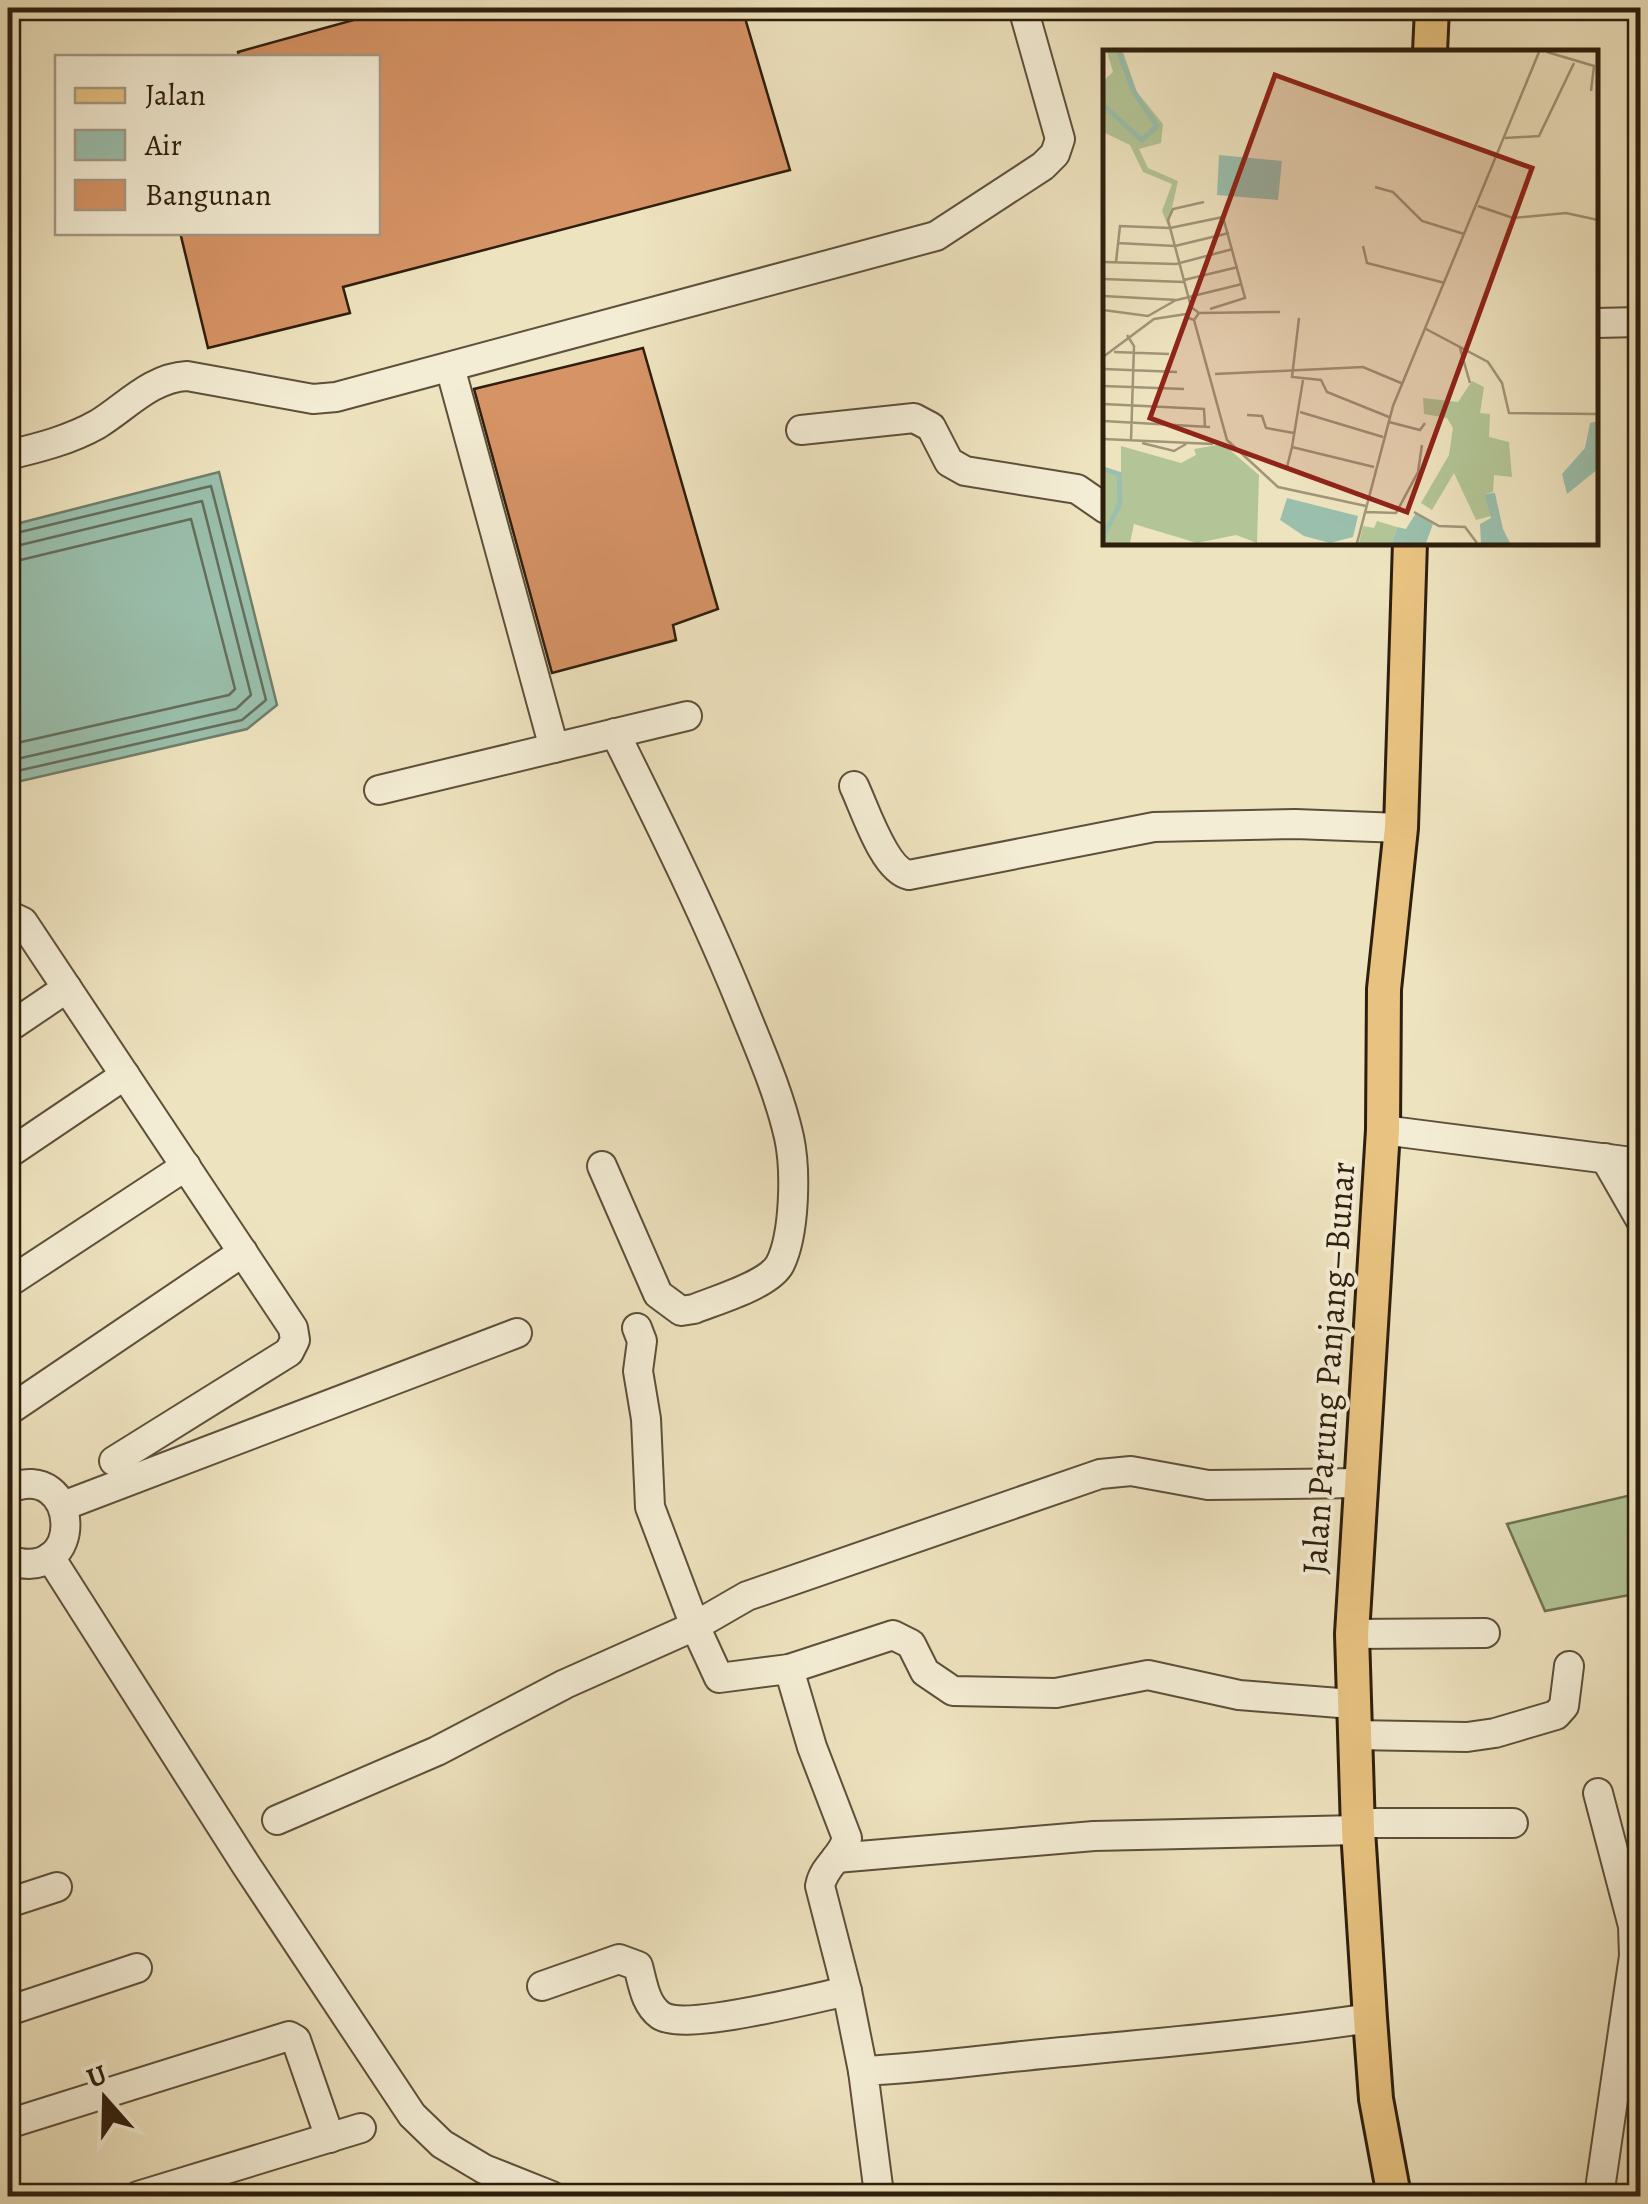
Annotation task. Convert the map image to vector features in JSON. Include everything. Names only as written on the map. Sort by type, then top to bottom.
[{"type":"main road","points":[[1430,50],[1432,8]]},
{"type":"main road","name":"Jalan Parung Panjang–Bunar","points":[[1394,2196],[1376,2099],[1357,1827],[1352,1634],[1383,1130],[1384,989],[1401,828],[1410,545]]},
{"type":"street","points":[[8,455],[52,444],[96,425],[152,386],[172,377],[188,376],[313,399],[336,398],[936,236],[1044,166],[1055,154],[1060,139],[1023,8]]},
{"type":"street","points":[[1598,323],[1640,322]]},
{"type":"street","points":[[450,367],[554,748]]},
{"type":"street","points":[[802,430],[914,418],[931,427],[949,462],[965,471],[1077,489],[1103,507]]},
{"type":"street","points":[[379,790],[686,716]]},
{"type":"street","points":[[602,1166],[658,1294],[681,1311],[766,1278],[779,1267],[787,1242],[793,1194],[790,1140],[771,1078],[708,923],[615,733]]},
{"type":"street","points":[[854,786],[889,861],[899,873],[909,875],[1154,827],[1295,824],[1401,828]]},
{"type":"street","points":[[8,915],[23,922],[294,1328],[296,1340],[289,1352],[114,1461]]},
{"type":"street","points":[[8,1028],[67,988]]},
{"type":"street","points":[[8,1154],[125,1075]]},
{"type":"street","points":[[1383,1130],[1640,1162]]},
{"type":"street","points":[[1606,1158],[1640,1219]]},
{"type":"street","points":[[8,1283],[186,1166]]},
{"type":"street","points":[[8,1411],[243,1252]]},
{"type":"street","points":[[638,1328],[642,1341],[638,1371],[646,1419],[650,1507],[694,1626],[720,1678],[790,1669],[893,1634],[911,1644],[925,1672],[953,1691],[1056,1693],[1148,1676],[1353,1720],[1467,1736],[1494,1733],[1556,1715],[1564,1706],[1569,1666]]},
{"type":"street","points":[[63,1506],[518,1333]]},
{"type":"street","points":[[277,1820],[437,1752],[565,1684],[694,1626],[747,1596],[1100,1474],[1131,1471],[1208,1485],[1360,1482]]},
{"type":"street","points":[[8,1489],[30,1484],[43,1488],[63,1506],[67,1520],[66,1534],[50,1558],[22,1564],[8,1560]]},
{"type":"street","points":[[50,1558],[246,1866],[412,2115],[442,2144],[484,2170],[552,2196]]},
{"type":"street","points":[[1352,1634],[1485,1633]]},
{"type":"street","points":[[790,1669],[812,1747],[848,1838],[845,1850],[822,1873],[820,1886],[848,1991],[880,2194]]},
{"type":"street","points":[[1598,1793],[1632,1926],[1634,1956],[1599,2196]]},
{"type":"street","points":[[836,1858],[1094,1836],[1513,1824]]},
{"type":"street","points":[[8,1903],[57,1888]]},
{"type":"street","points":[[542,1986],[620,1959],[628,1960],[638,1966],[650,2006],[664,2018],[677,2022],[848,1991]]},
{"type":"street","points":[[8,2011],[137,1968]]},
{"type":"street","points":[[863,2071],[950,2066],[1284,2032],[1370,2018]]},
{"type":"street","points":[[8,2124],[289,2036],[296,2040],[330,2138]]},
{"type":"street","points":[[138,2196],[361,2128]]},
{"type":"shaded area","points":[[1640,1493],[1640,1593],[1545,1611],[1507,1524]]},
{"type":"water","points":[[219,472],[277,705],[247,729],[8,784],[8,526]]},
{"type":"building","points":[[397,8],[742,8],[790,170],[343,287],[350,313],[208,348],[181,235],[380,235],[380,55],[238,52]]},
{"type":"building","points":[[643,348],[718,609],[673,625],[676,640],[552,673],[474,389]]}]
